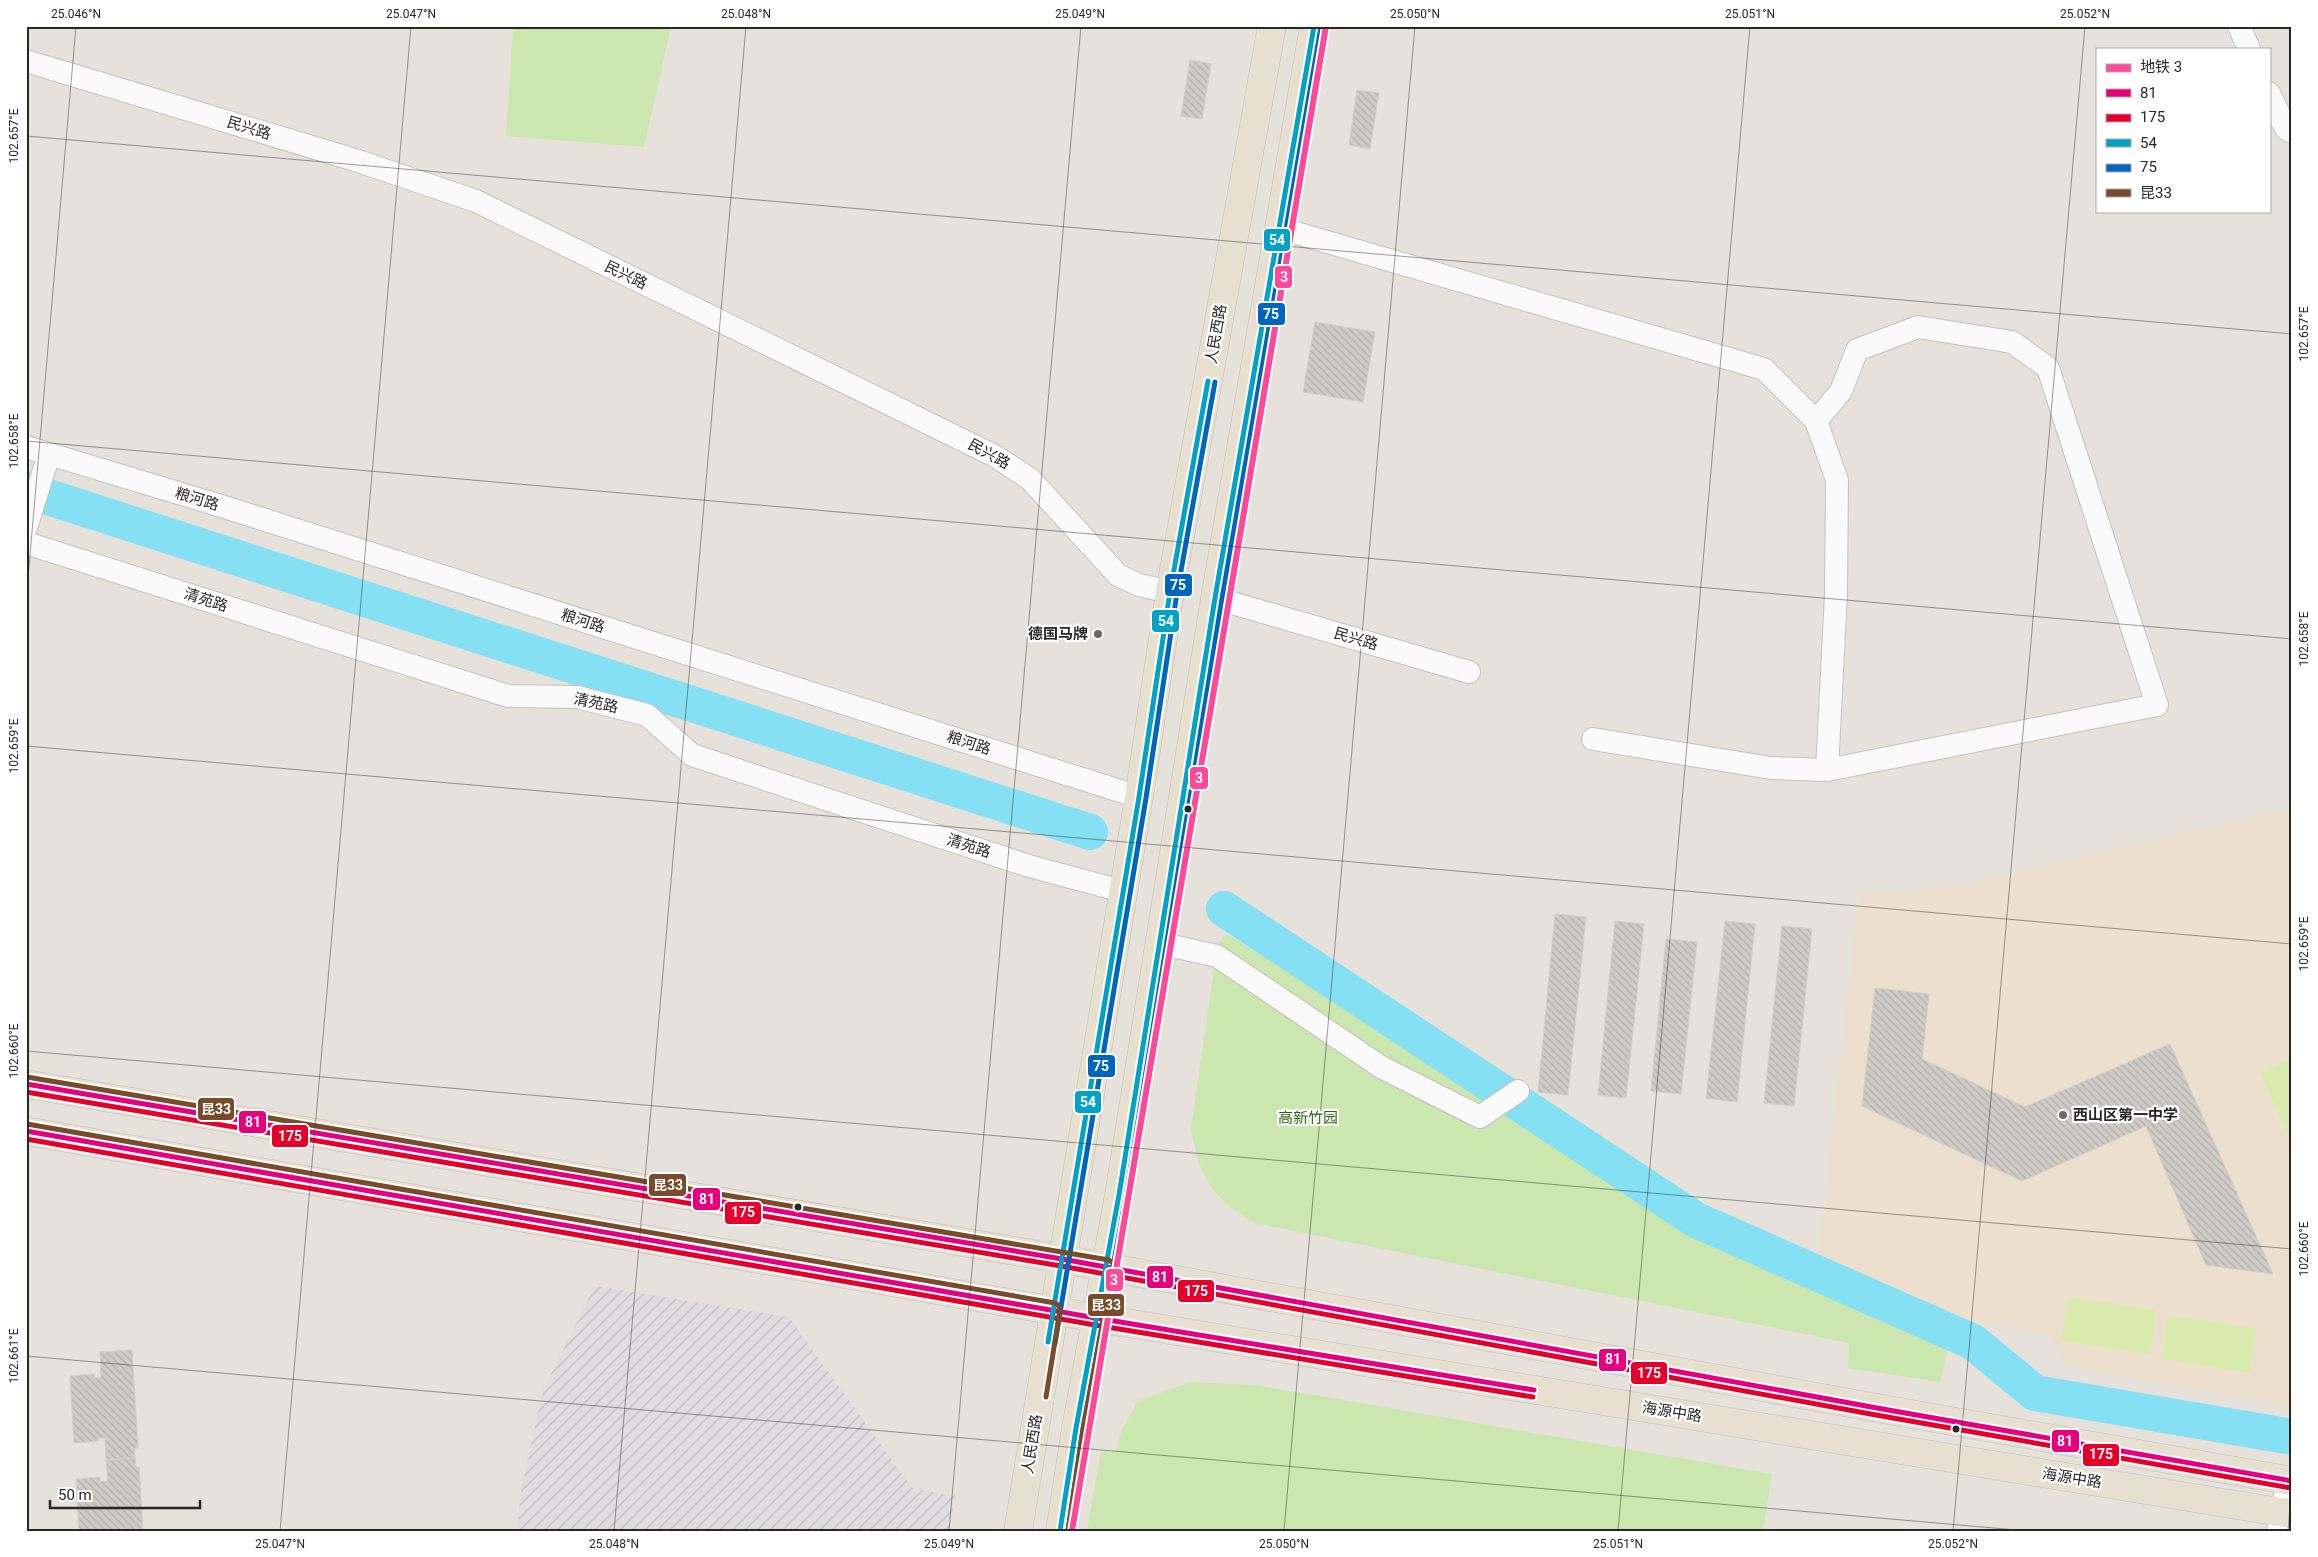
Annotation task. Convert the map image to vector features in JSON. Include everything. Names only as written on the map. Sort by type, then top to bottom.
[{"type":"main road","name":"人民西路","points":[[1018,1531],[1122,890],[1139,797],[1170,592],[1272,26]]},
{"type":"main road","points":[[1060,1531],[1106,1267],[1215,598],[1314,26]]},
{"type":"main road","points":[[26,1084],[1062,1259],[2290,1481]]},
{"type":"main road","name":"海源中路","points":[[26,1131],[1096,1318],[2284,1519]]},
{"type":"street","points":[[2239,26],[2249,48]]},
{"type":"street","name":"民兴路","points":[[26,61],[355,160],[476,201],[996,456],[1030,479],[1118,575],[1139,585],[1170,592]]},
{"type":"street","points":[[2270,95],[2286,129],[2292,132]]},
{"type":"street","points":[[1279,228],[1764,369],[1816,421],[1837,480],[1836,594],[1828,770]]},
{"type":"street","points":[[1593,739],[1771,768],[1828,770],[2157,705],[2048,368],[2012,342],[1918,327],[1857,350],[1840,391],[1816,421]]},
{"type":"street","name":"粮河路","points":[[26,447],[218,505],[1139,797]]},
{"type":"street","points":[[26,528],[49,454]]},
{"type":"street","name":"清苑路","points":[[26,543],[508,696],[577,697],[647,716],[692,755],[1029,866],[1122,890]]},
{"type":"street","name":"民兴路","points":[[1215,598],[1469,672]]},
{"type":"street","points":[[1159,943],[1217,956],[1382,1067],[1480,1117],[1518,1091]]},
{"type":"street","points":[[2284,1519],[2290,1481]]},
{"type":"shaded area","name":"西山区第一中学","points":[[2292,807],[2292,1407],[2066,1366],[2050,1335],[1965,1319],[1818,1256],[1859,893],[1957,886]]},
{"type":"shaded area","points":[[595,1286],[789,1317],[912,1488],[955,1496],[949,1531],[517,1531],[521,1491],[543,1390]]},
{"type":"green space","points":[[513,26],[671,26],[644,147],[506,136]]},
{"type":"green space","name":"高新竹园","points":[[1227,934],[1705,1231],[1950,1340],[1940,1382],[1848,1368],[1849,1343],[1255,1223],[1240,1214],[1218,1195],[1210,1184],[1199,1160],[1191,1128],[1218,943]]},
{"type":"green space","points":[[2292,1058],[2292,1145],[2260,1072]]},
{"type":"green space","points":[[2068,1297],[2156,1310],[2150,1354],[2061,1341]]},
{"type":"green space","points":[[2168,1315],[2257,1329],[2250,1373],[2162,1359]]},
{"type":"green space","points":[[1191,1382],[1256,1385],[1772,1474],[1763,1531],[1087,1531],[1101,1451],[1115,1453],[1121,1432],[1138,1401]]},
{"type":"building","points":[[1190,60],[1211,64],[1202,119],[1181,116]]},
{"type":"building","points":[[1357,90],[1379,93],[1370,149],[1349,145]]},
{"type":"building","points":[[1315,322],[1375,332],[1363,402],[1303,392]]},
{"type":"building","points":[[1555,914],[1586,917],[1568,1095],[1538,1092]]},
{"type":"building","points":[[1615,921],[1644,924],[1626,1098],[1598,1095]]},
{"type":"building","points":[[1725,921],[1755,924],[1737,1102],[1706,1098]]},
{"type":"building","points":[[1782,926],[1812,929],[1794,1106],[1764,1103]]},
{"type":"building","points":[[1666,939],[1697,942],[1681,1094],[1651,1091]]},
{"type":"building","points":[[1875,988],[1929,994],[1922,1059],[2025,1107],[2170,1044],[2273,1274],[2206,1265],[2146,1126],[2022,1181],[1862,1106]]},
{"type":"building","points":[[132,1350],[138,1448],[134,1448],[135,1458],[106,1460],[105,1438],[98,1438],[98,1441],[74,1443],[70,1376],[94,1374],[94,1378],[101,1378],[100,1352]]},
{"type":"building","points":[[135,1458],[136,1467],[139,1467],[143,1531],[79,1531],[76,1479],[100,1477],[100,1482],[108,1481],[106,1460]]},
{"type":"waterway","points":[[26,490],[1090,832]]},
{"type":"waterway","points":[[1224,909],[1696,1220],[1973,1342],[2035,1393],[2292,1437]]},
{"type":"metro line","name":"3","points":[[1072,1531],[1326,26]]},
{"type":"transit line","name":"54","points":[[1060,1531],[1076,1428],[1119,1195],[1215,598],[1314,26]]},
{"type":"transit line","name":"75","points":[[1068,1531],[1083,1429],[1126,1196],[1222,599],[1321,27]]},
{"type":"transit line","name":"54","points":[[1048,1342],[1139,797],[1170,592],[1208,381]]},
{"type":"transit line","name":"75","points":[[1055,1343],[1146,798],[1177,593],[1215,382]]},
{"type":"transit line","name":"昆33","points":[[27,1077],[1109,1260],[1113,1263],[1113,1268],[1083,1429],[1068,1531]]},
{"type":"transit line","name":"81","points":[[26,1084],[1062,1259],[1877,1408],[2292,1481]]},
{"type":"transit line","name":"175","points":[[26,1092],[1061,1266],[1876,1415],[2291,1488]]},
{"type":"transit line","name":"昆33","points":[[27,1124],[1055,1303],[1059,1306],[1060,1310],[1046,1397]]},
{"type":"transit line","name":"81","points":[[26,1131],[1096,1318],[1534,1390]]},
{"type":"transit line","name":"175","points":[[26,1139],[1095,1325],[1533,1397]]},
{"type":"place","name":"德国马牌","points":[[1098,634]]},
{"type":"place","name":"西山区第一中学","points":[[2063,1115]]}]
